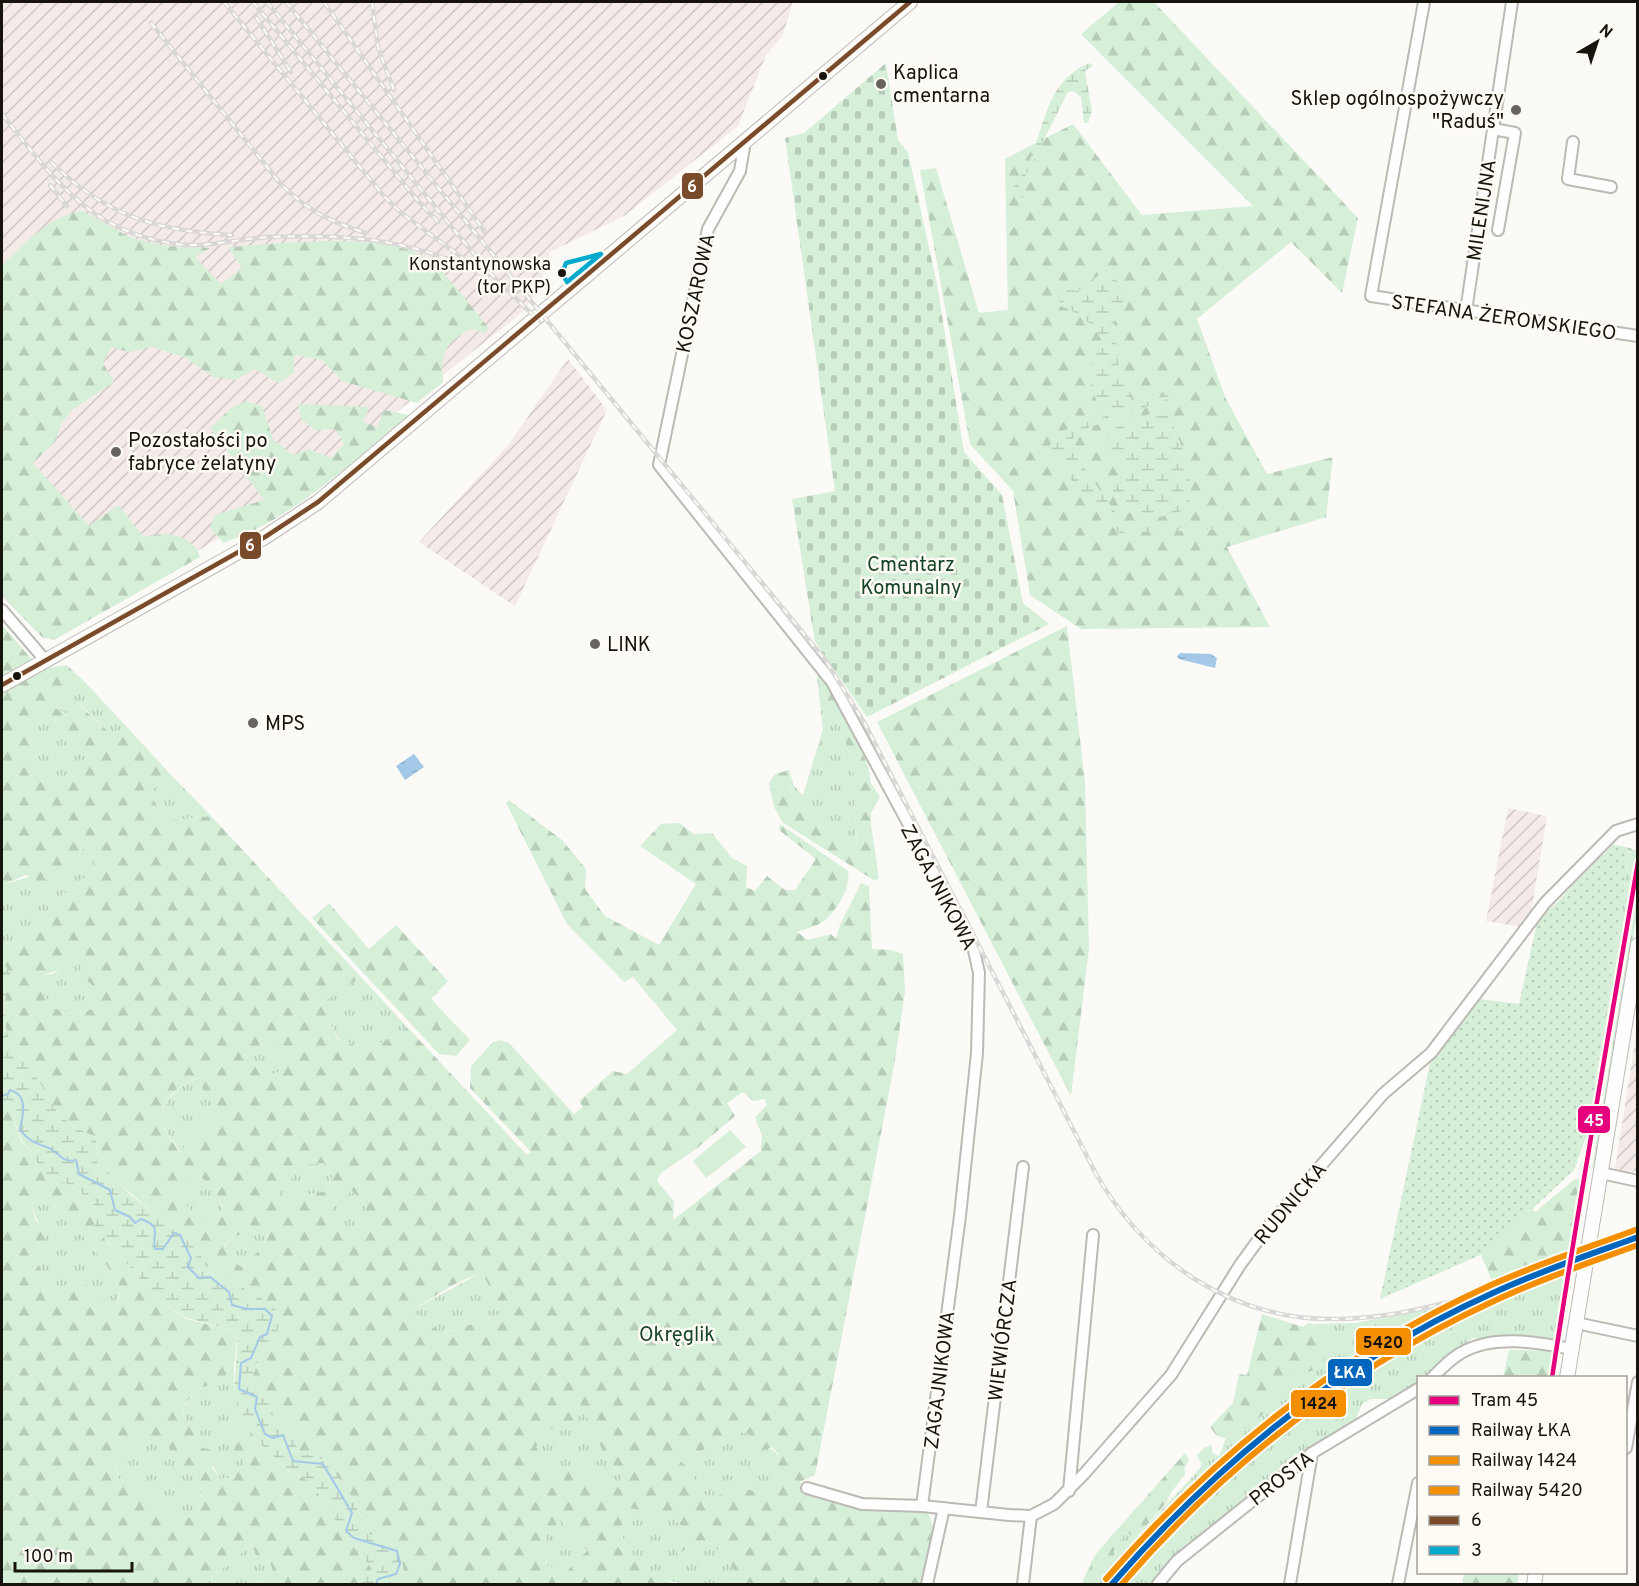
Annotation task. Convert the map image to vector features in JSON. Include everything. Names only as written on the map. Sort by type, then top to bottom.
[{"type":"main road","points":[[2,684],[265,537],[318,502],[910,2]]},
{"type":"main road","points":[[1567,1376],[1638,945]]},
{"type":"street","name":"STEFANA ŻEROMSKIEGO","points":[[1424,2],[1371,296],[1638,336]]},
{"type":"street","name":"MILENIJNA","points":[[1466,311],[1512,2]]},
{"type":"street","points":[[1493,129],[1515,133],[1498,230]]},
{"type":"street","name":"KOSZAROWA","points":[[660,451],[708,229],[740,171],[745,141]]},
{"type":"street","points":[[1573,142],[1568,179],[1611,187]]},
{"type":"street","points":[[1481,206],[1501,209]]},
{"type":"street","name":"ZAGAJNIKOWA","points":[[660,451],[659,465],[663,472],[832,682],[964,927],[975,956],[980,991],[976,1053],[960,1216],[922,1506]]},
{"type":"street","points":[[2,610],[45,660]]},
{"type":"street","name":"RUDNICKA","points":[[1031,1516],[1049,1508],[1068,1491],[1171,1375],[1240,1265],[1267,1228],[1383,1094],[1431,1053],[1545,903],[1616,831],[1638,824]]},
{"type":"street","name":"WIEWIÓRCZA","points":[[981,1512],[1023,1167]]},
{"type":"street","points":[[1601,1173],[1638,1181]]},
{"type":"street","points":[[1068,1491],[1093,1235]]},
{"type":"street","points":[[1576,1323],[1638,1335]]},
{"type":"street","points":[[1437,1375],[1460,1353],[1487,1342],[1572,1349]]},
{"type":"street","points":[[1627,1442],[1638,1382]]},
{"type":"street","name":"PROSTA","points":[[1158,1584],[1177,1561],[1312,1453],[1417,1390]]},
{"type":"street","points":[[1290,1584],[1312,1453]]},
{"type":"street","points":[[807,1488],[862,1504],[922,1506],[1031,1516],[1023,1584]]},
{"type":"street","points":[[1398,1584],[1417,1494]]},
{"type":"street","points":[[927,1584],[944,1508]]},
{"type":"shaded area","points":[[2,2],[793,2],[783,35],[766,55],[738,126],[624,216],[550,252],[541,280],[545,286],[528,303],[525,310],[306,484],[54,640],[42,637],[2,596]]},
{"type":"shaded area","points":[[568,359],[607,410],[515,606],[419,542],[509,444]]},
{"type":"shaded area","points":[[1508,808],[1547,816],[1531,913],[1522,927],[1486,921]]},
{"type":"shaded area","points":[[1637,1030],[1637,1171],[1627,1172],[1615,1168]]},
{"type":"green space","points":[[1119,2],[1154,2],[1358,218],[1342,293],[1291,242],[1197,319],[1226,399],[1267,474],[1333,457],[1326,517],[1227,547],[1270,627],[1081,629],[1030,595],[1013,491],[970,444],[920,170],[936,168],[979,313],[1008,310],[1005,159],[1073,124],[1142,215],[1253,206],[1081,34]]},
{"type":"green space","name":"Cmentarz Komunalny","points":[[886,63],[898,140],[908,152],[937,284],[964,452],[1002,495],[1023,603],[1049,624],[867,717],[815,642],[792,499],[835,491],[785,138],[804,133]]},
{"type":"green space","points":[[1090,63],[1093,66],[1085,71],[1092,111],[1088,123],[1084,123],[1081,97],[1074,91],[1068,92],[1019,189],[1027,203],[1023,205],[1014,186],[1030,159],[1052,98],[1067,78],[1077,69]]},
{"type":"green space","points":[[83,211],[129,237],[165,246],[210,248],[195,257],[221,284],[242,268],[228,247],[331,241],[387,244],[410,250],[435,264],[489,328],[484,333],[471,329],[450,344],[444,356],[443,382],[417,403],[342,381],[322,360],[294,355],[294,373],[278,383],[255,369],[236,380],[213,377],[186,358],[153,347],[129,352],[111,347],[103,363],[114,382],[72,410],[61,424],[55,442],[33,463],[89,526],[118,505],[144,537],[160,534],[177,536],[191,543],[200,557],[54,640],[42,637],[2,596],[2,265],[29,239],[49,224],[59,218]]},
{"type":"green space","points":[[1106,270],[1127,291],[1114,323],[1120,378],[1133,401],[1123,410],[1203,383],[1200,387],[1074,433],[1072,451],[1126,527],[1231,529],[1119,533],[1075,485],[1049,449],[1053,434],[1106,416],[1091,385],[1091,369],[1102,337],[1081,315],[1061,306],[1057,294],[1066,290],[1077,291]]},
{"type":"green space","points":[[246,401],[262,406],[273,439],[293,455],[309,449],[331,458],[344,444],[335,429],[315,430],[301,419],[298,404],[370,407],[363,422],[377,427],[384,410],[409,415],[298,504],[249,532],[223,543],[210,527],[215,515],[264,500],[210,428],[231,408]]},
{"type":"green space","points":[[1150,414],[1168,416],[1183,450],[1188,471],[1189,508],[1162,517],[1146,517],[1119,508],[1113,490],[1124,470],[1122,456],[1109,448],[1107,431]]},
{"type":"green space","name":"Okręglik","points":[[2,625],[40,669],[67,665],[78,676],[55,708],[67,714],[77,703],[111,734],[127,727],[170,774],[149,793],[167,821],[211,816],[361,977],[323,1002],[329,1022],[339,1041],[346,1040],[363,1055],[407,1027],[527,1155],[531,1152],[470,1088],[471,1066],[493,1042],[500,1040],[509,1043],[574,1114],[583,1107],[579,1101],[613,1071],[627,1074],[677,1030],[633,977],[624,982],[567,924],[506,803],[509,800],[562,840],[586,869],[585,889],[605,916],[659,945],[696,884],[640,846],[661,824],[679,823],[694,834],[712,833],[732,858],[747,866],[746,887],[755,891],[767,876],[785,890],[795,890],[816,859],[779,830],[780,824],[848,871],[845,891],[834,911],[821,923],[797,932],[808,940],[831,934],[836,939],[840,925],[861,883],[869,886],[872,949],[891,950],[903,954],[905,992],[894,1066],[815,1475],[800,1482],[806,1494],[927,1512],[931,1520],[933,1538],[920,1584],[725,1584],[737,1583],[730,1563],[721,1552],[702,1540],[677,1554],[676,1534],[683,1527],[664,1514],[630,1508],[620,1532],[629,1550],[649,1571],[675,1584],[386,1584],[404,1573],[399,1547],[369,1534],[348,1489],[324,1460],[298,1452],[292,1430],[271,1414],[272,1399],[252,1378],[260,1356],[276,1335],[274,1307],[206,1266],[196,1247],[176,1227],[156,1215],[107,1173],[97,1162],[96,1137],[72,1125],[59,1113],[36,1076],[11,1043],[6,1026],[5,1008],[11,974],[2,961],[2,945],[9,951],[23,944],[55,901],[95,869],[92,845],[81,850],[74,863],[42,883],[26,875],[2,885]],"holes":[[[47,714],[76,740],[88,758],[74,777],[52,792],[37,767],[34,744],[21,729],[27,720]],[[74,960],[82,966],[81,975],[94,987],[93,1008],[77,1016],[54,1008],[37,986],[43,975],[69,967]],[[272,1038],[280,1071],[267,1078],[245,1055]],[[199,1077],[204,1092],[220,1111],[179,1152],[159,1121],[165,1104],[183,1085]],[[743,1092],[753,1101],[765,1099],[767,1105],[755,1117],[762,1136],[761,1151],[673,1220],[674,1202],[657,1181],[661,1173],[696,1149],[735,1116],[727,1103]],[[323,1163],[333,1176],[325,1191],[279,1202],[278,1194],[304,1165]],[[199,1175],[214,1190],[224,1209],[201,1222],[174,1190]],[[352,1191],[366,1205],[366,1221],[349,1232],[333,1228],[335,1202]],[[257,1228],[269,1233],[263,1245],[244,1268],[230,1260],[224,1246],[234,1237]],[[482,1272],[501,1310],[498,1315],[443,1334],[416,1316],[414,1309],[451,1286]],[[582,1406],[607,1460],[622,1475],[619,1484],[602,1486],[584,1470],[547,1466],[536,1447],[549,1429],[570,1425]],[[738,1433],[747,1433],[756,1440],[753,1448],[758,1452],[772,1447],[779,1455],[768,1463],[779,1483],[778,1491],[767,1495],[747,1489],[723,1490],[721,1495],[707,1496],[688,1468],[680,1461],[683,1452],[697,1453]],[[561,1521],[587,1551],[566,1572],[547,1566],[545,1527],[553,1527]]]},
{"type":"green space","points":[[1067,626],[1085,783],[1089,949],[1071,1096],[877,722]]},
{"type":"green space","points":[[818,674],[821,674],[851,728],[865,759],[870,781],[880,797],[871,813],[879,878],[875,881],[782,822],[774,807],[769,783],[775,774],[789,770],[791,796],[803,803],[806,817],[857,848],[853,772],[844,734],[817,678]]},
{"type":"green space","points":[[78,676],[127,727],[111,734],[78,703],[67,714],[55,708]]},
{"type":"green space","points":[[817,678],[844,734],[853,772],[857,848],[806,817],[803,803],[791,796],[789,770],[794,786],[803,795],[823,729]]},
{"type":"green space","points":[[47,714],[76,740],[89,758],[74,777],[52,793],[37,767],[34,744],[21,729],[27,720]]},
{"type":"green space","points":[[170,774],[211,816],[167,821],[149,793]]},
{"type":"green space","points":[[1611,844],[1630,848],[1595,1085],[1574,1170],[1485,1253],[1380,1299],[1430,1063],[1480,999],[1519,1004],[1538,918],[1558,902],[1599,855],[1604,855]]},
{"type":"green space","points":[[92,845],[95,869],[55,901],[23,944],[9,951],[2,945],[2,885],[74,863],[81,850]]},
{"type":"green space","points":[[1630,848],[1637,851],[1591,1138],[1584,1169],[1580,1170],[1589,1129],[1574,1170],[1595,1085]]},
{"type":"green space","points":[[1637,895],[1637,914],[1597,1163],[1592,1169]]},
{"type":"green space","points":[[329,903],[369,949],[396,925],[448,981],[431,999],[470,1040],[456,1056],[439,1054],[312,918]]},
{"type":"green space","points":[[74,960],[82,966],[82,975],[94,987],[93,1008],[77,1016],[54,1008],[37,987],[43,975],[53,974]]},
{"type":"green space","points":[[2,961],[11,974],[5,999],[5,1017],[13,1047],[36,1076],[59,1113],[72,1125],[96,1137],[97,1162],[131,1195],[156,1215],[176,1227],[196,1247],[206,1266],[274,1306],[280,1321],[276,1335],[260,1356],[252,1378],[273,1400],[271,1414],[292,1430],[298,1451],[324,1460],[348,1489],[369,1534],[399,1547],[404,1573],[386,1584],[361,1584],[372,1569],[344,1534],[311,1482],[289,1471],[256,1440],[244,1419],[234,1392],[238,1332],[187,1318],[161,1302],[95,1228],[93,1201],[66,1183],[50,1185],[31,1151],[22,1141],[10,1110],[2,1103]]},
{"type":"green space","points":[[361,977],[407,1027],[363,1055],[346,1040],[340,1041],[329,1022],[322,1002]]},
{"type":"green space","points":[[272,1038],[280,1071],[267,1078],[245,1055]]},
{"type":"green space","points":[[200,1077],[204,1092],[220,1111],[180,1152],[159,1121],[174,1093]]},
{"type":"green space","points":[[2,1103],[10,1110],[21,1141],[31,1151],[50,1184],[66,1183],[93,1201],[95,1228],[161,1302],[187,1319],[238,1332],[234,1364],[221,1381],[200,1388],[184,1404],[183,1415],[203,1448],[218,1451],[212,1468],[220,1479],[232,1478],[246,1460],[231,1447],[232,1432],[244,1419],[256,1440],[289,1471],[311,1482],[344,1534],[372,1569],[361,1584],[259,1584],[258,1575],[274,1575],[270,1561],[256,1555],[251,1544],[205,1584],[2,1584]],"holes":[[[44,1197],[77,1229],[106,1264],[121,1289],[118,1302],[99,1300],[80,1278],[45,1295],[43,1275],[33,1255],[46,1241],[46,1231],[36,1221],[31,1205]],[[146,1436],[162,1441],[202,1486],[198,1511],[178,1525],[134,1484],[119,1479],[115,1465]]]},
{"type":"green space","points":[[730,1130],[746,1147],[706,1178],[693,1161]]},
{"type":"green space","points":[[323,1163],[333,1176],[325,1191],[279,1202],[278,1194],[304,1164]]},
{"type":"green space","points":[[199,1175],[214,1190],[224,1210],[201,1222],[173,1190]]},
{"type":"green space","points":[[1575,1179],[1582,1180],[1568,1253],[1492,1281],[1481,1255],[1532,1209],[1535,1212]]},
{"type":"green space","points":[[352,1191],[366,1205],[366,1221],[349,1232],[333,1228],[335,1202]]},
{"type":"green space","points":[[44,1197],[77,1229],[106,1264],[121,1289],[117,1302],[45,1296],[43,1275],[33,1255],[46,1241],[31,1205]]},
{"type":"green space","points":[[257,1228],[269,1232],[263,1245],[244,1268],[230,1260],[224,1247],[234,1237]]},
{"type":"green space","points":[[482,1272],[502,1311],[498,1315],[442,1334],[416,1316],[414,1309]]},
{"type":"green space","points":[[1565,1275],[1554,1342],[1472,1338],[1429,1376],[1417,1376],[1417,1387],[1400,1399],[1371,1399],[1362,1404],[1353,1426],[1153,1584],[1123,1584],[1158,1544],[1235,1468],[1318,1401],[1408,1343],[1508,1296]]},
{"type":"green space","points":[[1480,1295],[1375,1352],[1278,1418],[1188,1496],[1108,1584],[1082,1584],[1099,1550],[1105,1568],[1114,1547],[1126,1532],[1135,1538],[1196,1473],[1202,1465],[1197,1455],[1204,1448],[1212,1445],[1212,1453],[1219,1456],[1226,1438],[1234,1429],[1273,1406],[1282,1375],[1300,1375],[1313,1330],[1311,1324],[1357,1323]]},
{"type":"green space","points":[[1262,1314],[1303,1327],[1310,1322],[1313,1330],[1330,1335],[1322,1367],[1300,1375],[1283,1376],[1273,1406],[1247,1428],[1234,1429],[1226,1438],[1217,1436],[1210,1427],[1233,1403],[1239,1374],[1247,1375]]},
{"type":"green space","points":[[1509,1350],[1555,1351],[1551,1376],[1503,1376]]},
{"type":"green space","points":[[234,1364],[234,1392],[244,1419],[232,1432],[246,1460],[232,1478],[220,1479],[183,1415],[184,1405],[200,1388],[221,1381]]},
{"type":"green space","points":[[582,1405],[607,1460],[622,1475],[619,1484],[602,1486],[584,1470],[547,1466],[535,1447],[549,1429]]},
{"type":"green space","points":[[738,1433],[747,1433],[779,1456],[769,1463],[779,1483],[778,1491],[767,1496],[747,1489],[724,1490],[721,1495],[707,1496],[688,1468],[680,1461],[683,1452],[697,1453]]},
{"type":"green space","points":[[146,1436],[162,1441],[202,1486],[198,1511],[178,1525],[134,1484],[119,1479],[115,1465]]},
{"type":"green space","points":[[1185,1453],[1189,1460],[1184,1469],[1186,1473],[1170,1494],[1167,1502],[1135,1538],[1126,1532],[1114,1547],[1114,1558],[1104,1568],[1099,1550]]},
{"type":"green space","points":[[630,1508],[664,1514],[683,1527],[678,1553],[702,1540],[722,1552],[733,1569],[737,1584],[692,1584],[654,1576],[636,1560],[620,1532]]},
{"type":"green space","points":[[561,1520],[587,1552],[566,1572],[547,1566],[545,1527],[553,1527]]},
{"type":"green space","points":[[251,1544],[256,1555],[270,1561],[275,1576],[257,1581],[259,1584],[205,1584]]},
{"type":"green space","points":[[1464,1574],[1519,1574],[1517,1584],[1462,1584]]},
{"type":"water","points":[[1180,653],[1211,654],[1217,658],[1215,668],[1179,659],[1177,656]]},
{"type":"water","points":[[414,754],[424,767],[405,780],[396,766]]},
{"type":"waterway","points":[[2,1096],[8,1094],[10,1090],[20,1096],[23,1106],[20,1129],[27,1137],[65,1159],[76,1160],[79,1174],[110,1190],[115,1210],[130,1217],[135,1223],[141,1219],[152,1225],[155,1231],[155,1249],[163,1249],[174,1233],[180,1235],[191,1258],[188,1267],[199,1278],[210,1277],[229,1292],[232,1305],[247,1309],[265,1309],[272,1316],[267,1334],[260,1337],[251,1358],[241,1363],[239,1389],[257,1397],[255,1409],[265,1434],[273,1438],[283,1435],[293,1461],[323,1464],[352,1513],[346,1531],[354,1538],[397,1551],[400,1564],[396,1574],[378,1579],[376,1584]]},
{"type":"railway","points":[[224,2],[383,195],[400,212],[464,259]]},
{"type":"railway","points":[[253,2],[438,222]]},
{"type":"railway","points":[[267,2],[488,271],[539,321]]},
{"type":"railway","points":[[286,2],[826,661],[865,724],[1095,1172],[1139,1233],[1166,1258],[1196,1280],[1229,1297],[1264,1310],[1300,1317],[1364,1318],[1415,1310],[1539,1274]]},
{"type":"railway","points":[[324,2],[485,232]]},
{"type":"railway","points":[[372,2],[378,48],[394,90]]},
{"type":"railway","points":[[256,17],[291,72]]},
{"type":"railway","points":[[151,23],[280,183],[309,208],[366,233]]},
{"type":"railway","points":[[2,114],[45,167],[81,203],[105,220],[144,237],[185,245],[270,237],[355,238],[434,254],[487,277]]},
{"type":"railway","points":[[51,162],[92,196],[134,217],[180,230],[232,235]]},
{"type":"railway","points":[[50,185],[67,206]]},
{"type":"railway","points":[[1528,1272],[1638,1230]]},
{"type":"tram line","name":"45","points":[[1552,1376],[1638,862]]},
{"type":"rail line","name":"5420","points":[[1106,1579],[1190,1490],[1235,1449],[1331,1375],[1382,1342],[1491,1285],[1635,1230]]},
{"type":"rail line","name":"ŁKA","points":[[1112,1584],[1153,1539],[1240,1456],[1286,1418],[1385,1349],[1438,1320],[1511,1285],[1638,1237]]},
{"type":"rail line","name":"1424","points":[[1122,1584],[1162,1540],[1247,1459],[1340,1388],[1440,1327],[1494,1301],[1547,1278],[1638,1245]]},
{"type":"transit line","name":"6","points":[[2,685],[265,537],[318,502],[910,2]]},
{"type":"transit line","name":"3","points":[[601,254],[567,282],[562,273],[566,263],[601,254]]},
{"type":"place","name":"Kaplica cmentarna","points":[[881,84]]},
{"type":"place","name":"Sklep ogólnospożywczy \"Raduś\"","points":[[1516,110]]},
{"type":"place","name":"Konstantynowska (tor PKP)","points":[[562,273]]},
{"type":"place","name":"Pozostałości po fabryce żelatyny","points":[[116,452]]},
{"type":"place","name":"LINK","points":[[595,644]]},
{"type":"place","name":"MPS","points":[[253,723]]}]
